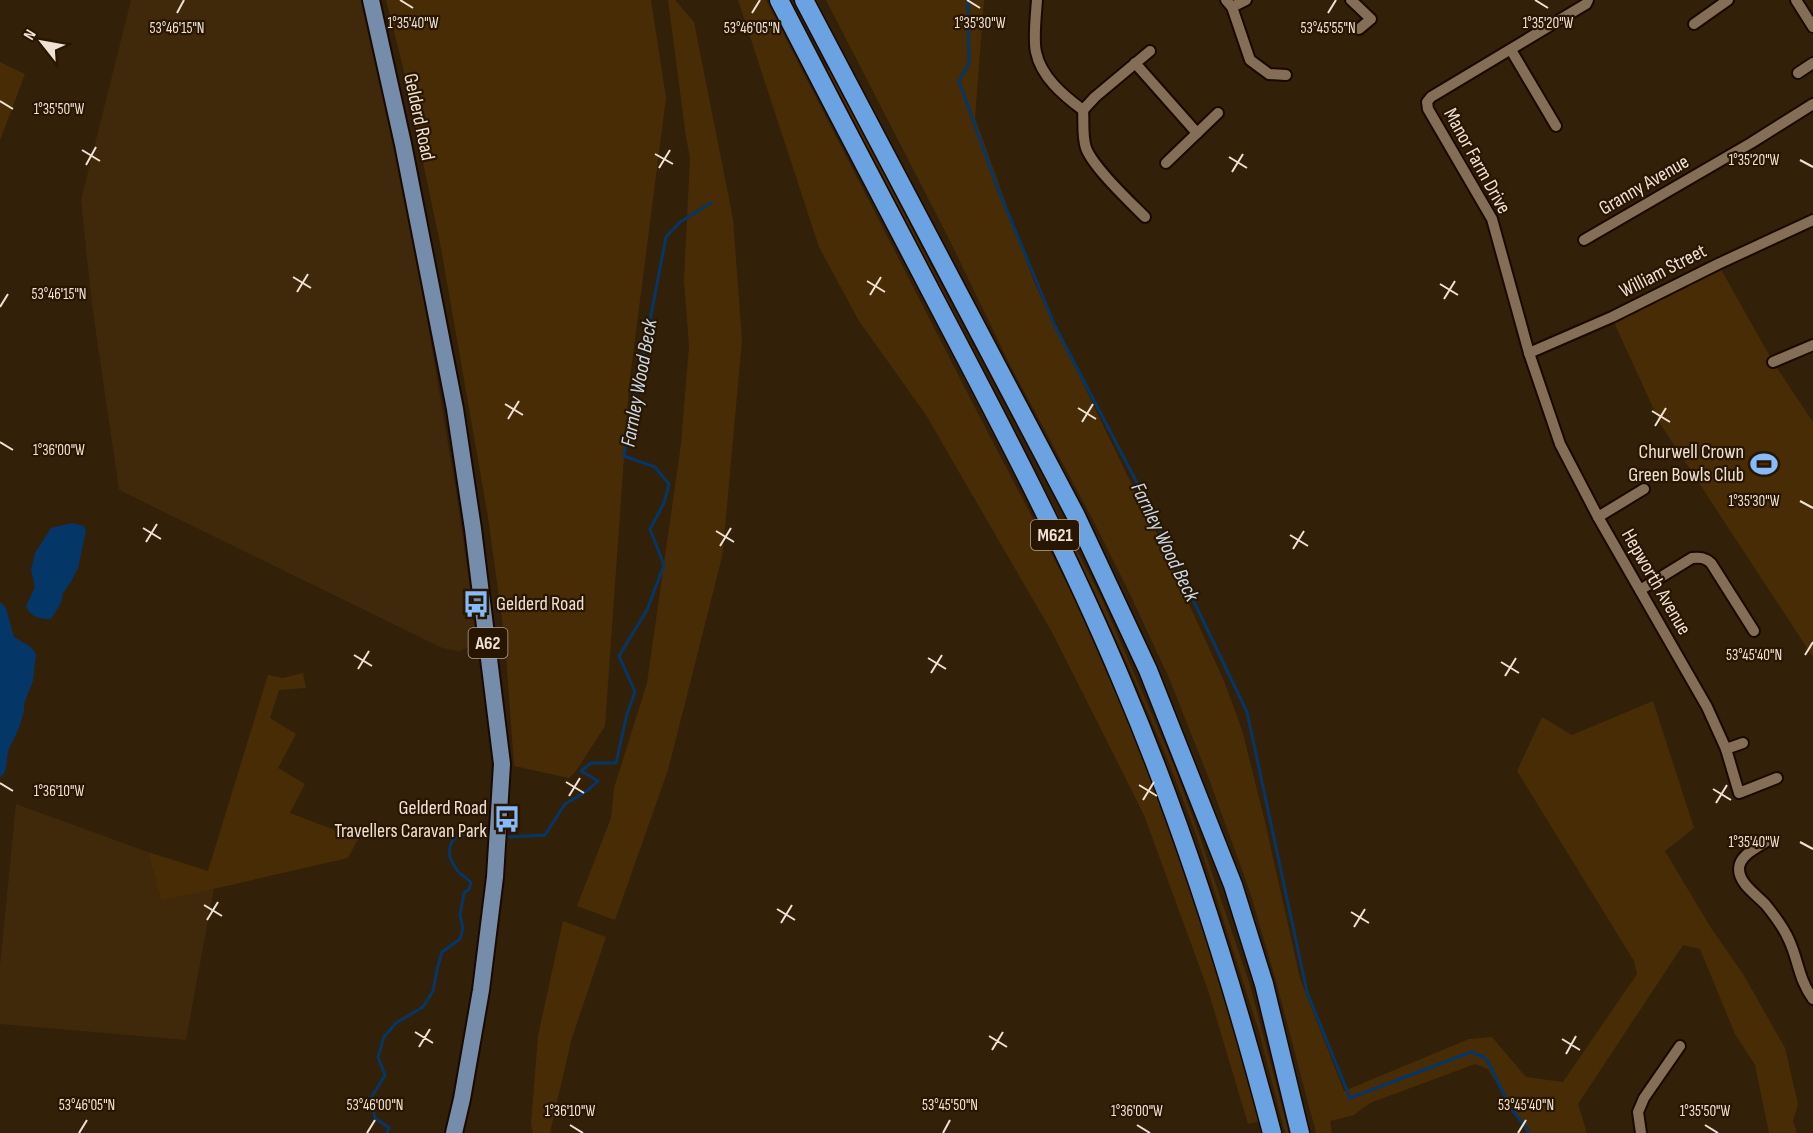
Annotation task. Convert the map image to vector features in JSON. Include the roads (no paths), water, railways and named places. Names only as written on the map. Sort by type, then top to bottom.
[{"type":"highway","name":"M621","points":[[779,0],[1005,434],[1074,574],[1118,672],[1166,790],[1206,902],[1232,986],[1272,1133]]},
{"type":"highway","name":"M621","points":[[804,0],[1076,516],[1148,670],[1233,885],[1264,984],[1300,1133]]},
{"type":"main road","name":"Gelderd Road","points":[[371,0],[401,133],[454,409],[474,540],[502,764],[495,868],[481,990],[454,1133]]},
{"type":"street","points":[[1037,0],[1036,52],[1042,67],[1054,85],[1083,110]]},
{"type":"street","points":[[1246,0],[1229,3],[1250,60],[1269,74],[1286,75]]},
{"type":"street","points":[[1351,0],[1371,18],[1359,29]]},
{"type":"street","name":"Manor Farm Drive","points":[[1528,353],[1492,219],[1428,109],[1427,102],[1431,97],[1586,4],[1588,0]]},
{"type":"street","points":[[1694,24],[1728,0]]},
{"type":"street","points":[[1796,0],[1813,27]]},
{"type":"street","points":[[1511,50],[1556,126]]},
{"type":"street","points":[[1145,217],[1093,160],[1086,147],[1083,110],[1095,97],[1150,51]]},
{"type":"street","points":[[1135,63],[1197,133]]},
{"type":"street","points":[[1798,73],[1813,63]]},
{"type":"street","name":"Granny Avenue","points":[[1584,240],[1751,143],[1813,104]]},
{"type":"street","points":[[1166,163],[1218,113]]},
{"type":"street","name":"William Street","points":[[1528,353],[1612,318],[1718,264],[1813,220]]},
{"type":"street","points":[[1773,362],[1813,345]]},
{"type":"street","name":"Hepworth Avenue","points":[[1528,353],[1560,444],[1598,517],[1707,707],[1726,749],[1739,793],[1777,778]]},
{"type":"street","name":"Hepworth Avenue","points":[[1598,517],[1644,489]]},
{"type":"street","points":[[1640,590],[1692,558],[1706,559],[1711,563],[1754,631]]},
{"type":"street","points":[[1726,749],[1743,743]]},
{"type":"street","points":[[1767,841],[1744,857],[1739,871],[1741,879],[1766,905],[1788,938],[1800,976],[1813,999]]},
{"type":"street","points":[[1641,1133],[1638,1112],[1644,1098],[1680,1046]]},
{"type":"water","points":[[72,523],[84,526],[86,531],[78,568],[51,619],[36,617],[26,606],[35,587],[31,570],[35,553],[51,528]]},
{"type":"water","points":[[0,602],[6,608],[14,637],[31,647],[36,654],[33,681],[24,704],[19,728],[8,751],[4,774],[0,777]]},
{"type":"waterway","name":"Farnley Wood Beck","points":[[968,0],[969,63],[959,81],[996,184],[1055,326],[1135,479],[1247,712],[1307,992],[1350,1098],[1471,1052],[1486,1058],[1510,1107],[1530,1133]]},
{"type":"waterway","name":"Farnley Wood Beck","points":[[509,837],[545,835],[565,804],[587,791],[598,781],[581,771],[591,763],[616,763],[627,714],[635,692],[619,656],[647,610],[664,565],[650,529],[664,503],[669,484],[655,467],[624,456],[666,237],[680,222],[711,203]]},
{"type":"waterway","name":"Farnley Wood Beck","points":[[387,1133],[389,1128],[375,1118],[371,1098],[385,1075],[378,1057],[384,1037],[396,1023],[423,1007],[433,991],[442,952],[460,939],[463,928],[460,915],[464,893],[469,889],[471,883],[458,872],[452,862],[450,853],[452,842],[459,836],[487,835]]},
{"type":"place","name":"Churwell Crown Green Bowls Club","points":[[1764,464]]},
{"type":"place","name":"Gelderd Road","points":[[476,604]]},
{"type":"place","name":"Gelderd Road Travellers Caravan Park","points":[[507,819]]}]
